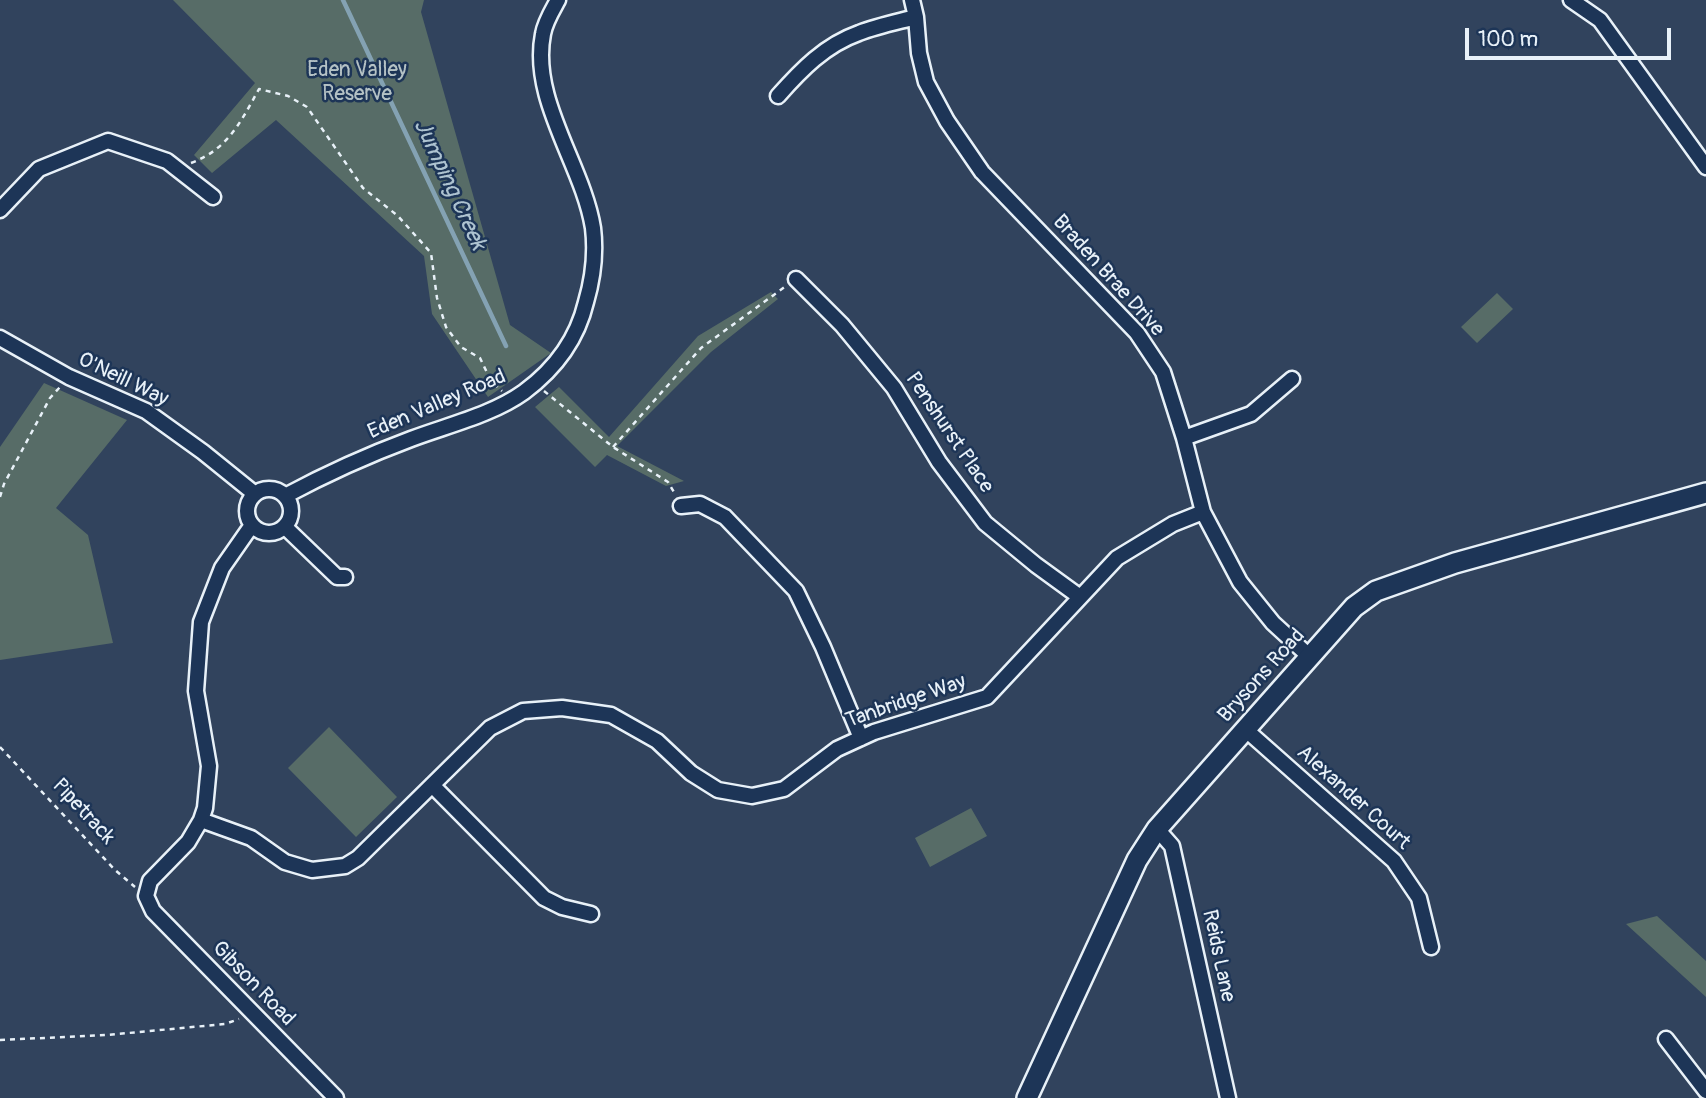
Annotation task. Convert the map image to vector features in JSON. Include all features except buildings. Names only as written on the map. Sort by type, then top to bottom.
[{"type":"street","name":"Eden Valley Road","points":[[285,496],[331,472],[512,400],[562,356],[575,333],[590,288],[594,256],[593,227],[545,90],[541,57],[543,33],[558,0]]},
{"type":"street","name":"Braden Brae Drive","points":[[912,0],[926,82],[947,121],[982,172],[1137,333],[1163,372],[1203,512],[1240,582],[1273,622],[1310,657]]},
{"type":"street","points":[[1571,0],[1600,20],[1706,167]]},
{"type":"street","points":[[778,96],[811,61],[834,44],[859,33],[916,17]]},
{"type":"street","points":[[0,211],[39,169],[108,141],[167,161],[213,197]]},
{"type":"street","name":"Penshurst Place","points":[[796,279],[842,326],[894,388],[939,462],[985,523],[1080,597]]},
{"type":"street","name":"O'Neill Way","points":[[0,338],[69,377],[146,411],[255,494]]},
{"type":"street","points":[[1184,438],[1251,414],[1292,379]]},
{"type":"street","points":[[267,489],[285,496],[291,508],[289,522],[285,527],[272,534],[257,530],[252,525],[248,519],[248,506],[255,494],[267,489]]},
{"type":"street","name":"Brysons Road","points":[[1027,1098],[1137,860],[1157,829],[1354,607],[1376,591],[1455,563],[1706,493]]},
{"type":"street","points":[[681,506],[699,504],[725,517],[796,592],[823,647],[861,738]]},
{"type":"street","name":"Tanbridge Way","points":[[201,820],[251,838],[285,862],[312,870],[345,866],[358,858],[490,728],[523,711],[562,708],[611,715],[657,741],[691,772],[718,790],[752,796],[785,789],[837,749],[861,738],[987,697],[1117,558],[1174,524],[1203,512]]},
{"type":"street","points":[[146,896],[150,881],[188,842],[205,808],[209,766],[196,691],[201,622],[222,568],[252,525]]},
{"type":"street","points":[[285,527],[339,579]]},
{"type":"street","name":"Alexander Court","points":[[1245,729],[1394,861],[1419,898],[1431,947]]},
{"type":"street","points":[[432,785],[544,898],[562,907],[591,914]]},
{"type":"street","name":"Reids Lane","points":[[1157,829],[1172,846],[1228,1098]]},
{"type":"street","name":"Gibson Road","points":[[146,896],[153,911],[335,1098]]},
{"type":"street","points":[[1666,1039],[1706,1091]]},
{"type":"path","points":[[178,168],[210,156],[237,130],[259,89],[288,96],[307,107],[363,188],[398,216],[431,253],[437,298],[446,327],[461,347],[480,358],[492,381],[512,400]]},
{"type":"path","points":[[613,447],[701,348],[796,279]]},
{"type":"path","points":[[0,497],[50,397],[69,377]]},
{"type":"path","points":[[534,383],[613,447],[668,482],[681,506]]},
{"type":"path","name":"Pipetrack","points":[[0,747],[115,870],[146,896]]},
{"type":"path","points":[[0,1040],[107,1035],[225,1024],[252,1014]]},
{"type":"green space","name":"Eden Valley Reserve","points":[[173,0],[424,0],[421,12],[510,325],[551,353],[488,397],[432,314],[424,256],[276,120],[212,173],[194,155],[255,83]]},
{"type":"green space","points":[[771,292],[778,299],[711,352],[617,446],[684,481],[666,486],[607,455],[595,467],[535,407],[559,387],[609,437],[698,336]]},
{"type":"green space","points":[[1497,293],[1513,309],[1477,343],[1461,327]]},
{"type":"green space","points":[[44,383],[127,420],[56,508],[88,535],[113,643],[0,660],[0,447]]},
{"type":"green space","points":[[329,727],[397,797],[356,837],[288,768]]},
{"type":"green space","points":[[971,808],[987,836],[930,867],[915,838]]},
{"type":"green space","points":[[1657,916],[1706,961],[1706,997],[1626,924]]},
{"type":"waterway","name":"Jumping Creek","points":[[343,0],[506,346]]}]
